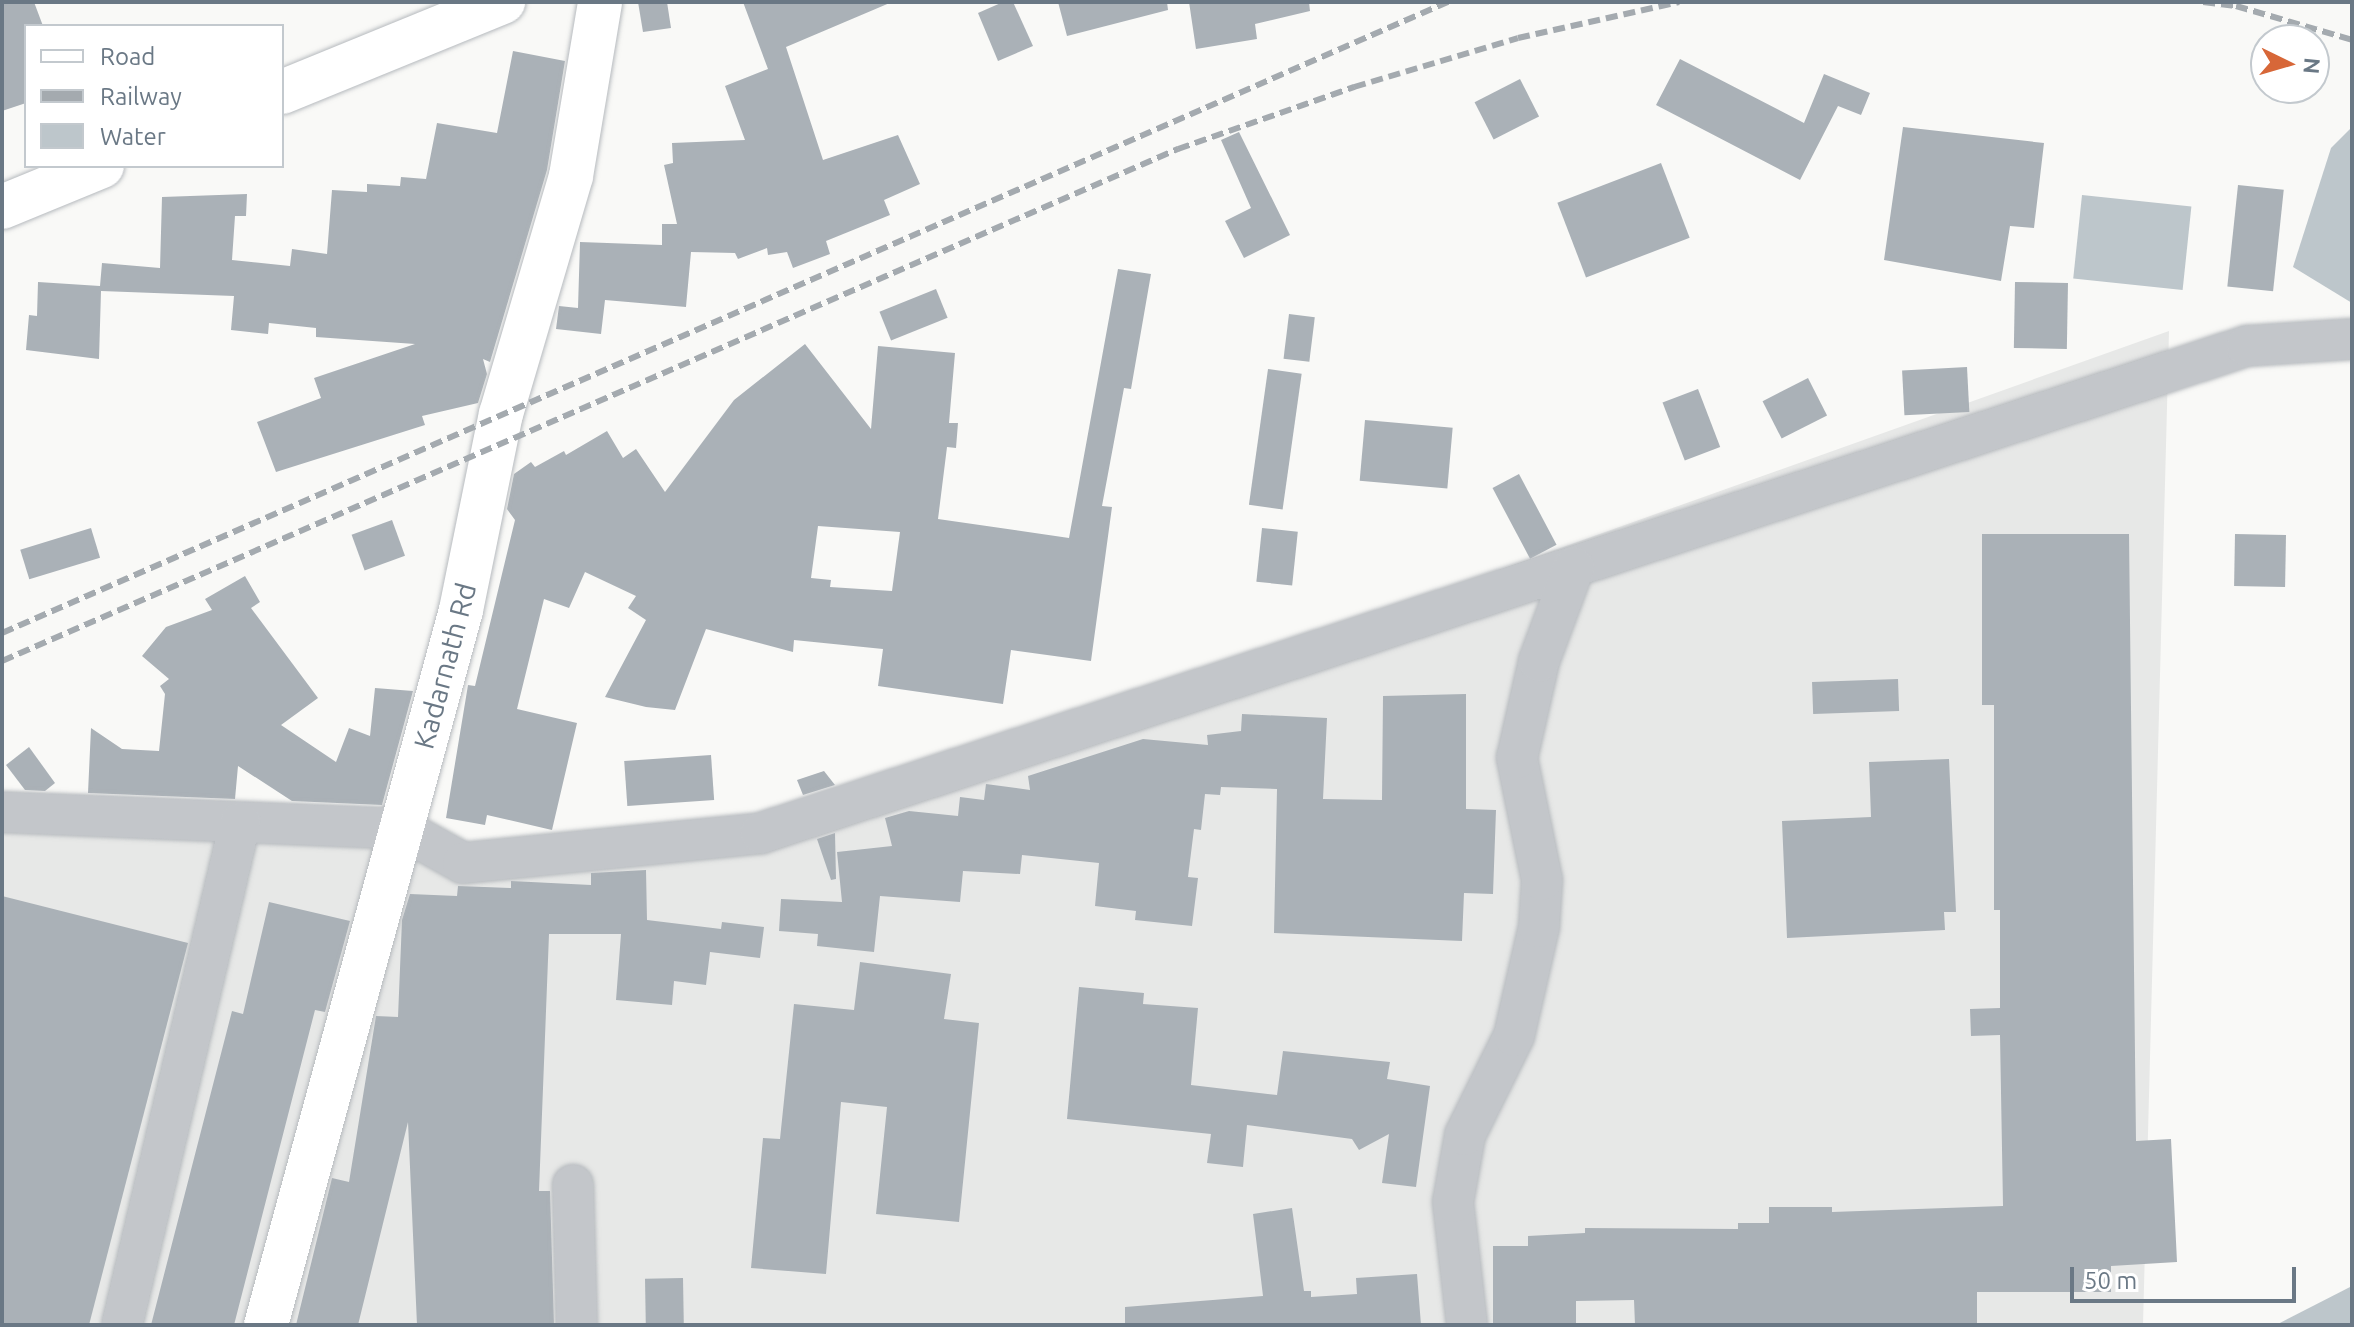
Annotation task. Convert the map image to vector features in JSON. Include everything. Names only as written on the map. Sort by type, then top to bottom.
[{"type":"main road","points":[[284,60],[424,2]]},
{"type":"main road","points":[[284,91],[503,2]]},
{"type":"main road","name":"Kadarnath Rd","points":[[266,1325],[461,610],[501,414],[571,176],[600,2]]},
{"type":"main road","points":[[2,178],[26,168]]},
{"type":"main road","points":[[2,207],[97,168]]},
{"type":"street","points":[[2,812],[402,829],[463,863],[761,833],[2247,346],[2352,339]]},
{"type":"street","points":[[1467,1325],[1453,1202],[1465,1135],[1514,1036],[1539,927],[1542,880],[1517,758],[1539,661],[1574,567]]},
{"type":"street","points":[[122,1325],[240,823]]},
{"type":"street","points":[[573,1185],[577,1325]]},
{"type":"shaded area","points":[[2169,331],[2143,1325],[2,1325],[2,812],[240,823],[463,863],[761,833]]},
{"type":"water","points":[[2352,127],[2352,303],[2293,267],[2331,148]]},
{"type":"water","points":[[2082,195],[2191,206],[2183,290],[2073,279]]},
{"type":"water","points":[[2352,1286],[2352,1325],[2276,1325]]},
{"type":"building","points":[[2,2],[34,2],[42,24],[24,24],[24,104],[2,111]]},
{"type":"building","points":[[638,2],[667,2],[671,28],[643,32]]},
{"type":"building","points":[[743,2],[892,2],[786,47],[823,160],[898,135],[920,184],[884,200],[890,215],[826,241],[830,254],[793,268],[787,252],[768,255],[767,248],[738,259],[735,253],[691,252],[686,307],[605,300],[601,334],[556,329],[559,306],[578,308],[580,242],[662,245],[662,224],[677,224],[664,165],[673,163],[672,143],[745,140],[725,86],[768,69]]},
{"type":"building","points":[[1003,2],[1013,2],[1033,46],[998,61],[978,13]]},
{"type":"building","points":[[1058,2],[1167,2],[1168,10],[1067,36]]},
{"type":"building","points":[[1189,2],[1309,2],[1310,11],[1255,24],[1257,39],[1196,49]]},
{"type":"building","points":[[513,51],[565,61],[547,170],[490,362],[483,359],[487,374],[478,403],[422,416],[425,425],[276,472],[257,422],[321,398],[314,378],[415,344],[316,337],[316,328],[269,323],[268,334],[231,330],[234,296],[101,291],[99,359],[26,350],[29,315],[37,316],[38,282],[100,286],[102,263],[160,268],[162,197],[247,194],[246,216],[235,216],[232,260],[290,266],[292,249],[327,254],[332,190],[367,192],[367,184],[400,186],[401,177],[426,179],[437,123],[497,133]]},
{"type":"building","points":[[1680,59],[1804,123],[1824,74],[1870,93],[1861,115],[1838,106],[1800,180],[1656,105]]},
{"type":"building","points":[[1520,79],[1539,116],[1494,140],[1475,102]]},
{"type":"building","points":[[1903,127],[2044,143],[2034,228],[2010,226],[2001,281],[1884,260]]},
{"type":"building","points":[[1239,132],[1290,235],[1244,258],[1225,221],[1251,208],[1221,140]]},
{"type":"building","points":[[1661,163],[1690,238],[1586,277],[1557,203]]},
{"type":"building","points":[[2238,185],[2284,190],[2273,291],[2227,286]]},
{"type":"building","points":[[1118,269],[1151,274],[1131,389],[1124,388],[1102,506],[1112,507],[1091,661],[1011,650],[1003,704],[878,686],[883,649],[794,640],[793,652],[706,629],[675,710],[646,707],[605,697],[646,620],[628,608],[636,596],[585,572],[569,608],[544,599],[517,709],[577,723],[552,830],[487,815],[485,825],[446,818],[468,685],[475,686],[515,520],[507,509],[514,474],[531,462],[535,467],[564,451],[566,455],[607,431],[623,458],[636,449],[665,492],[734,400],[805,344],[871,429],[878,346],[955,353],[949,423],[958,423],[956,448],[947,447],[938,519],[1069,538]],"holes":[[[818,526],[900,532],[892,591],[830,587],[831,580],[811,578]]]},
{"type":"building","points":[[2015,282],[2068,283],[2067,349],[2014,348]]},
{"type":"building","points":[[936,289],[948,318],[891,341],[879,312]]},
{"type":"building","points":[[1289,314],[1315,317],[1309,362],[1284,359]]},
{"type":"building","points":[[1967,367],[1969,412],[1904,415],[1902,370]]},
{"type":"building","points":[[1268,369],[1302,374],[1283,509],[1249,505]]},
{"type":"building","points":[[1808,378],[1827,415],[1782,439],[1763,401]]},
{"type":"building","points":[[1698,389],[1720,447],[1685,460],[1663,403]]},
{"type":"building","points":[[1365,420],[1453,428],[1447,488],[1360,481]]},
{"type":"building","points":[[1519,474],[1557,545],[1530,559],[1493,488]]},
{"type":"building","points":[[392,520],[405,556],[365,570],[352,535]]},
{"type":"building","points":[[91,528],[100,558],[29,579],[20,550]]},
{"type":"building","points":[[1262,528],[1298,532],[1292,585],[1256,582]]},
{"type":"building","points":[[1982,534],[2129,534],[2136,1141],[2171,1139],[2177,1262],[2111,1266],[2111,1292],[1977,1292],[1977,1325],[1635,1325],[1634,1300],[1576,1301],[1576,1325],[1493,1325],[1493,1246],[1528,1246],[1528,1236],[1585,1233],[1585,1228],[1738,1229],[1738,1223],[1769,1223],[1769,1207],[1832,1207],[1832,1212],[2003,1206],[2000,1035],[1971,1036],[1970,1009],[2000,1008],[2000,910],[1994,910],[1994,705],[1982,705]]},
{"type":"building","points":[[2235,534],[2286,535],[2285,587],[2234,586]]},
{"type":"building","points":[[245,576],[260,602],[251,608],[318,698],[281,725],[336,762],[349,728],[370,736],[375,688],[413,691],[382,805],[292,801],[238,766],[235,799],[88,793],[91,728],[122,749],[159,751],[165,694],[160,686],[169,679],[142,656],[166,627],[212,610],[205,599]]},
{"type":"building","points":[[1898,679],[1899,711],[1813,714],[1812,682]]},
{"type":"building","points":[[1466,694],[1466,809],[1496,810],[1493,894],[1464,893],[1462,941],[1274,933],[1277,789],[1221,787],[1220,795],[1205,794],[1201,830],[1194,829],[1188,877],[1198,878],[1192,926],[1135,920],[1136,911],[1095,906],[1099,863],[1022,855],[1020,874],[963,871],[960,902],[880,896],[874,952],[817,946],[818,934],[779,931],[781,899],[842,902],[837,852],[892,846],[885,818],[909,811],[958,816],[960,797],[984,800],[986,784],[1030,790],[1028,776],[1143,739],[1208,745],[1207,735],[1241,731],[1242,714],[1327,718],[1323,799],[1382,800],[1383,696]]},
{"type":"building","points":[[29,747],[55,783],[45,791],[25,790],[6,765]]},
{"type":"building","points":[[711,755],[714,800],[627,806],[624,761]]},
{"type":"building","points":[[1949,759],[1956,912],[1944,912],[1945,930],[1787,938],[1782,821],[1871,817],[1869,762]]},
{"type":"building","points":[[824,771],[835,785],[803,795],[797,780]]},
{"type":"building","points":[[835,833],[836,879],[831,880],[817,839]]},
{"type":"building","points":[[646,870],[647,920],[721,929],[722,922],[764,927],[760,958],[710,952],[706,985],[674,981],[672,1005],[616,1000],[621,934],[549,934],[539,1191],[550,1191],[554,1325],[417,1325],[408,1122],[358,1325],[296,1325],[332,1178],[349,1182],[376,1016],[398,1017],[402,920],[410,894],[457,896],[458,886],[511,888],[511,881],[591,885],[591,873]]},
{"type":"building","points":[[2,896],[188,943],[89,1325],[2,1325]]},
{"type":"building","points":[[269,902],[350,921],[325,1012],[315,1010],[234,1325],[151,1325],[232,1011],[243,1014]]},
{"type":"building","points":[[860,962],[951,974],[944,1019],[979,1023],[959,1222],[876,1214],[887,1107],[841,1102],[826,1274],[751,1268],[763,1138],[780,1139],[794,1004],[854,1010]]},
{"type":"building","points":[[1079,987],[1144,993],[1143,1004],[1198,1008],[1191,1085],[1277,1095],[1283,1051],[1390,1062],[1387,1079],[1430,1086],[1416,1187],[1382,1183],[1389,1134],[1359,1150],[1352,1139],[1247,1125],[1243,1167],[1207,1163],[1211,1134],[1067,1119]]},
{"type":"building","points":[[1292,1208],[1304,1291],[1311,1291],[1311,1297],[1357,1294],[1356,1278],[1417,1274],[1421,1325],[1125,1325],[1125,1307],[1263,1296],[1253,1214]]},
{"type":"building","points":[[683,1278],[684,1325],[646,1325],[645,1279]]},
{"type":"railway","points":[[2,633],[1448,2]]},
{"type":"railway","points":[[2,661],[1178,149],[1354,87],[1518,38],[1679,2]]},
{"type":"railway","points":[[2203,2],[2236,6],[2352,40]]}]
